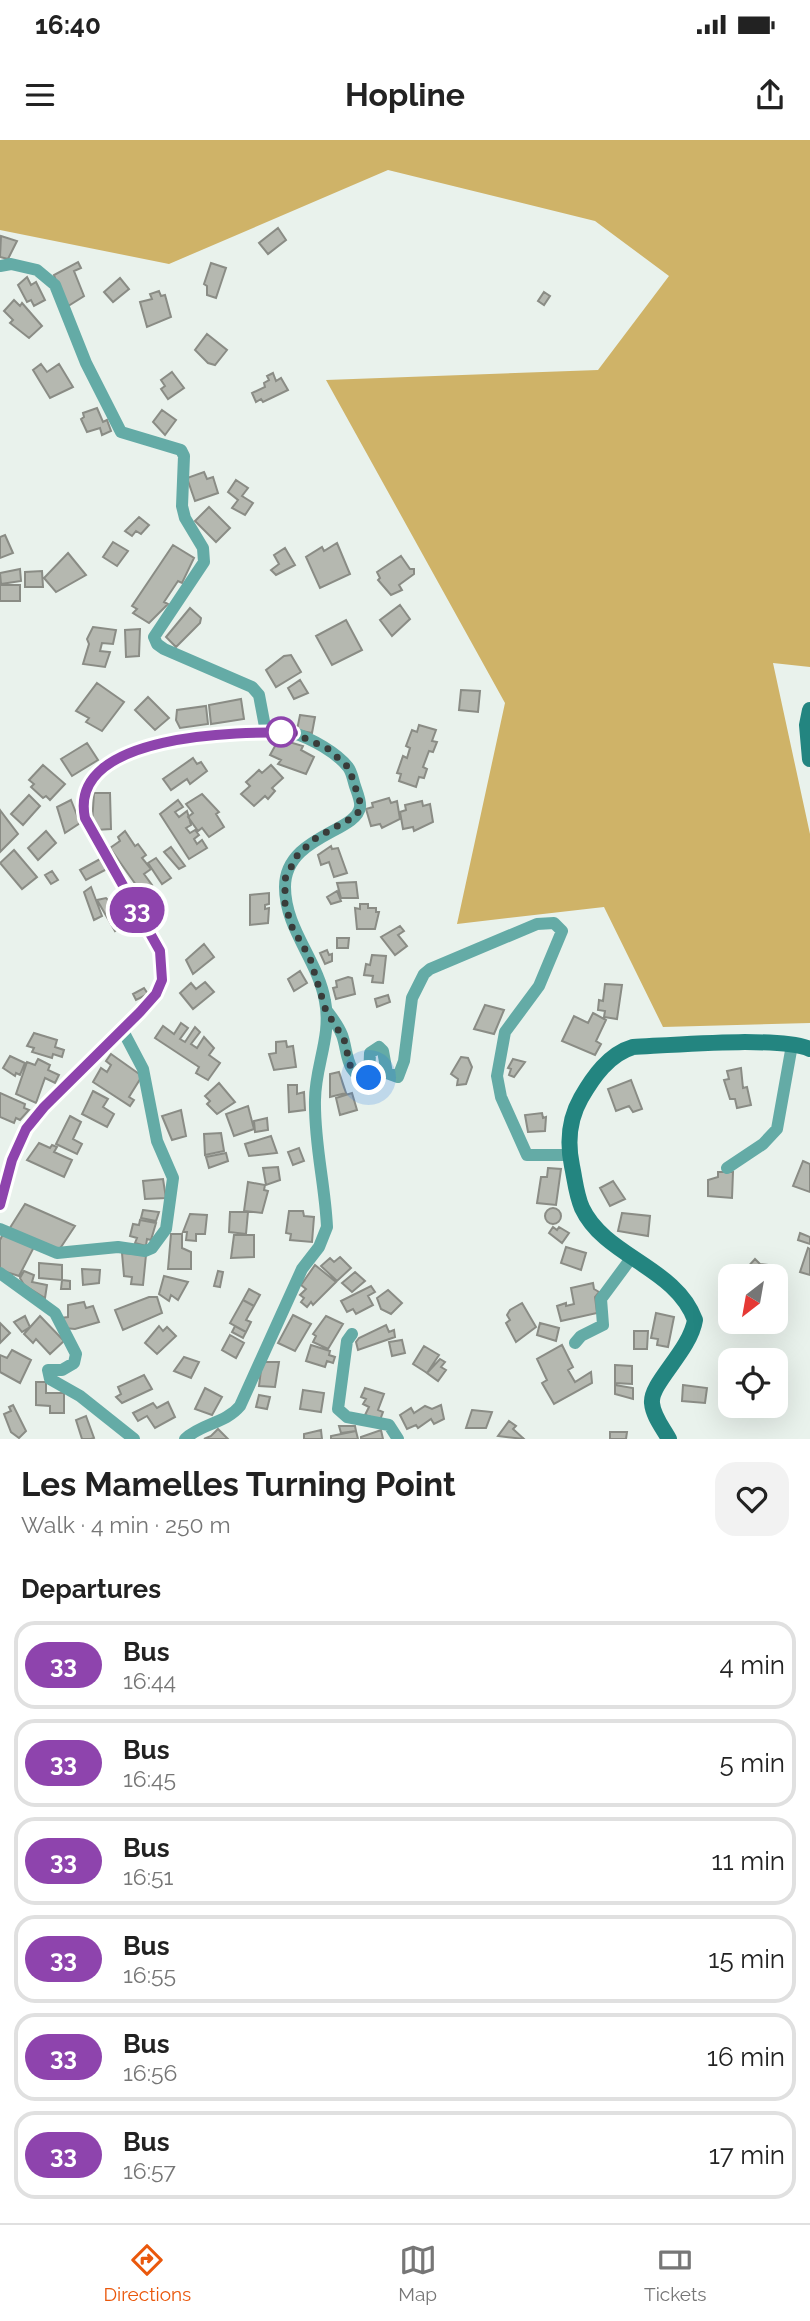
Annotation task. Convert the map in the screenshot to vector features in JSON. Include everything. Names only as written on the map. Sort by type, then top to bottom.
[{"type":"main road","points":[[810,710],[807,725],[810,759]]},
{"type":"main road","points":[[669,1439],[652,1403],[654,1392],[681,1356],[695,1320],[682,1296],[608,1240],[583,1209],[570,1155],[571,1123],[577,1105],[598,1073],[620,1051],[649,1046],[792,1045],[810,1049]]},
{"type":"street","points":[[0,266],[11,264],[37,270],[55,285],[86,363],[121,432],[181,450],[184,456],[185,518],[203,548],[204,562],[154,637],[164,649],[252,687],[259,695],[266,732]]},
{"type":"street","points":[[0,1205],[12,1160],[26,1129],[156,994],[162,980],[160,951],[85,818],[82,803],[85,792],[101,772],[143,746],[195,736],[293,733],[327,748],[349,768],[361,805],[357,815],[316,838],[298,854],[285,879],[285,904],[292,927],[310,958],[328,1024],[315,1097],[327,1227],[319,1247],[302,1269],[240,1406],[230,1418],[197,1430],[185,1439]]},
{"type":"street","points":[[326,1011],[338,1025],[345,1054],[357,1074],[369,1078],[369,1053],[379,1046],[383,1051],[387,1073],[398,1077],[404,1061],[412,998],[430,969],[537,924],[554,923],[562,931],[539,986],[505,1032],[497,1076],[501,1097],[527,1156],[570,1155]]},
{"type":"street","points":[[0,1229],[57,1253],[118,1247],[145,1251],[152,1248],[166,1229],[173,1178],[157,1141],[143,1069],[122,1029]]},
{"type":"street","points":[[727,1168],[763,1144],[777,1129],[792,1045]]},
{"type":"street","points":[[575,1343],[581,1336],[603,1325],[605,1320],[600,1307],[601,1299],[613,1278],[632,1257]]},
{"type":"street","points":[[0,1273],[55,1312],[76,1354],[74,1363],[62,1370],[48,1370],[50,1380],[80,1396],[134,1439]]},
{"type":"street","points":[[352,1334],[347,1341],[338,1409],[347,1417],[389,1425],[398,1439]]},
{"type":"shaded area","points":[[0,140],[810,140],[810,667],[773,663],[810,834],[810,1023],[663,1027],[604,907],[457,924],[505,703],[326,380],[598,370],[669,276],[595,221],[388,170],[169,264],[0,230]]},
{"type":"building","points":[[278,228],[286,240],[268,254],[259,243]]},
{"type":"building","points":[[1,236],[17,241],[8,259],[0,257]]},
{"type":"building","points":[[78,262],[81,268],[74,271],[84,296],[65,308],[54,275]]},
{"type":"building","points":[[211,263],[226,268],[216,298],[207,295],[207,286],[204,284]]},
{"type":"building","points":[[27,277],[31,285],[36,282],[45,300],[34,306],[31,300],[27,302],[18,285]]},
{"type":"building","points":[[120,278],[129,289],[113,302],[104,292]]},
{"type":"building","points":[[159,291],[161,296],[165,295],[171,317],[147,327],[140,302],[152,299],[150,294]]},
{"type":"building","points":[[544,292],[550,296],[544,305],[538,301]]},
{"type":"building","points":[[14,300],[20,306],[22,303],[42,326],[29,338],[10,323],[13,320],[4,311]]},
{"type":"building","points":[[207,334],[227,350],[215,365],[208,363],[195,350]]},
{"type":"building","points":[[41,364],[47,372],[59,364],[73,387],[50,398],[33,370]]},
{"type":"building","points":[[172,372],[184,388],[168,399],[161,389],[165,386],[161,380]]},
{"type":"building","points":[[273,373],[276,381],[281,378],[288,390],[263,402],[261,399],[256,402],[252,393],[265,387],[264,383],[269,380],[267,376]]},
{"type":"building","points":[[97,408],[103,422],[107,420],[111,431],[102,435],[100,428],[87,432],[81,419],[84,417],[83,413]]},
{"type":"building","points":[[162,410],[176,420],[165,435],[153,422]]},
{"type":"building","points":[[204,472],[207,479],[213,477],[218,493],[195,501],[187,478]]},
{"type":"building","points":[[236,480],[248,488],[242,496],[253,503],[245,515],[232,508],[238,500],[228,492]]},
{"type":"building","points":[[209,507],[230,528],[216,542],[195,521]]},
{"type":"building","points":[[139,517],[149,525],[141,534],[136,531],[132,536],[125,531]]},
{"type":"building","points":[[5,535],[13,553],[0,558],[0,537]]},
{"type":"building","points":[[113,542],[128,551],[117,566],[103,557]]},
{"type":"building","points":[[337,543],[350,574],[320,588],[306,557],[322,547],[324,551]]},
{"type":"building","points":[[173,545],[194,558],[182,583],[178,581],[164,602],[168,604],[149,623],[133,613],[137,609],[132,606]]},
{"type":"building","points":[[285,548],[295,565],[276,575],[271,570],[279,564],[274,555]]},
{"type":"building","points":[[68,553],[86,575],[56,592],[44,578]]},
{"type":"building","points":[[401,556],[410,569],[414,569],[414,574],[399,585],[402,590],[391,595],[378,580],[380,578],[377,572]]},
{"type":"building","points":[[20,569],[21,581],[1,584],[0,573]]},
{"type":"building","points":[[42,571],[43,587],[25,587],[25,572]]},
{"type":"building","points":[[0,585],[20,585],[20,601],[0,601]]},
{"type":"building","points":[[400,605],[410,619],[392,636],[380,620]]},
{"type":"building","points":[[190,608],[201,618],[200,623],[176,647],[166,637]]},
{"type":"building","points":[[346,620],[362,650],[332,665],[316,636]]},
{"type":"building","points":[[93,627],[116,630],[113,644],[102,643],[100,651],[110,652],[105,667],[83,664],[89,644],[87,639]]},
{"type":"building","points":[[140,629],[139,656],[126,657],[125,630]]},
{"type":"building","points":[[291,655],[301,672],[276,687],[266,670],[284,656]]},
{"type":"building","points":[[300,680],[308,693],[294,699],[288,688]]},
{"type":"building","points":[[97,683],[124,702],[102,731],[86,722],[89,718],[76,711]]},
{"type":"building","points":[[461,690],[480,691],[478,712],[459,710]]},
{"type":"building","points":[[148,697],[169,718],[155,730],[135,710]]},
{"type":"building","points":[[241,699],[244,719],[211,724],[209,705]]},
{"type":"building","points":[[206,706],[208,724],[180,728],[176,720],[177,710]]},
{"type":"building","points":[[300,715],[315,717],[312,733],[297,730]]},
{"type":"building","points":[[419,725],[436,730],[432,741],[437,742],[433,752],[429,751],[423,767],[427,769],[424,778],[419,777],[416,787],[399,781],[401,774],[397,773],[403,756],[407,758],[410,748],[406,746],[412,730],[417,732]]},
{"type":"building","points":[[279,739],[303,746],[301,750],[314,757],[306,774],[278,764],[281,760],[270,755]]},
{"type":"building","points":[[87,743],[98,760],[72,776],[61,759]]},
{"type":"building","points":[[193,758],[197,764],[201,762],[207,771],[190,784],[187,779],[171,790],[163,779]]},
{"type":"building","points":[[43,765],[65,784],[50,800],[46,796],[43,798],[31,787],[34,784],[29,780]]},
{"type":"building","points":[[271,765],[283,778],[272,788],[275,791],[268,799],[265,796],[254,806],[241,794],[250,786],[246,782],[259,770],[262,773]]},
{"type":"building","points":[[94,793],[110,793],[111,829],[96,830],[96,824],[92,824]]},
{"type":"building","points":[[202,794],[219,812],[216,814],[224,827],[209,837],[202,828],[198,831],[188,817],[193,813],[186,804]]},
{"type":"building","points":[[29,795],[40,806],[23,825],[11,814]]},
{"type":"building","points":[[389,798],[391,803],[397,801],[400,819],[382,828],[380,824],[371,826],[366,809],[373,807],[372,803]]},
{"type":"building","points":[[71,800],[80,823],[65,833],[57,807]]},
{"type":"building","points":[[178,800],[183,807],[175,812],[179,817],[187,811],[191,825],[186,828],[190,833],[195,830],[199,835],[194,839],[197,844],[202,840],[207,848],[189,859],[160,814]]},
{"type":"building","points":[[422,801],[423,806],[430,804],[433,822],[414,831],[413,827],[403,829],[400,812],[406,810],[405,805]]},
{"type":"building","points":[[0,810],[18,834],[0,852]]},
{"type":"building","points":[[46,831],[56,843],[38,860],[28,848]]},
{"type":"building","points":[[125,831],[135,846],[138,844],[146,855],[142,858],[151,869],[144,874],[152,885],[141,892],[110,848],[120,841],[118,837]]},
{"type":"building","points":[[331,846],[332,849],[338,848],[347,873],[334,877],[329,862],[321,865],[318,855]]},
{"type":"building","points":[[171,847],[185,866],[179,869],[164,852]]},
{"type":"building","points":[[14,850],[37,877],[22,889],[0,863]]},
{"type":"building","points":[[102,858],[107,869],[86,880],[80,870]]},
{"type":"building","points":[[156,858],[171,878],[162,884],[148,863]]},
{"type":"building","points":[[52,871],[58,880],[51,884],[45,875]]},
{"type":"building","points":[[356,882],[358,898],[341,898],[337,883]]},
{"type":"building","points":[[91,887],[102,916],[94,920],[84,892]]},
{"type":"building","points":[[337,891],[341,901],[331,904],[327,897]]},
{"type":"building","points":[[122,892],[137,916],[115,931],[97,900],[106,898],[109,901]]},
{"type":"building","points":[[269,893],[269,904],[265,905],[265,909],[269,908],[268,923],[250,925],[250,895]]},
{"type":"building","points":[[360,904],[368,904],[368,908],[376,908],[376,912],[379,912],[375,929],[357,929],[355,908],[360,909]]},
{"type":"building","points":[[400,926],[404,931],[398,935],[407,946],[395,955],[381,937]]},
{"type":"building","points":[[337,938],[349,938],[348,948],[337,948]]},
{"type":"building","points":[[204,944],[214,957],[193,974],[186,960]]},
{"type":"building","points":[[327,950],[329,955],[332,954],[332,961],[325,964],[320,953]]},
{"type":"building","points":[[372,955],[386,956],[383,983],[372,982],[373,976],[364,975],[366,964],[370,965]]},
{"type":"building","points":[[300,971],[307,983],[294,991],[288,979]]},
{"type":"building","points":[[352,978],[355,994],[336,999],[333,988],[337,987],[336,981]]},
{"type":"building","points":[[205,982],[214,992],[193,1009],[180,993],[191,983],[196,989]]},
{"type":"building","points":[[605,984],[622,985],[617,1019],[604,1017],[605,1011],[598,1010],[599,1000],[603,1001]]},
{"type":"building","points":[[144,988],[148,994],[136,1000],[133,994]]},
{"type":"building","points":[[388,995],[390,1002],[377,1007],[375,999]]},
{"type":"building","points":[[485,1005],[504,1010],[494,1034],[474,1029]]},
{"type":"building","points":[[593,1013],[606,1020],[596,1041],[601,1044],[595,1055],[562,1041],[574,1016],[588,1023]]},
{"type":"building","points":[[181,1023],[188,1028],[180,1039],[185,1042],[195,1027],[200,1032],[191,1044],[197,1048],[204,1037],[214,1048],[209,1055],[220,1063],[208,1080],[196,1073],[199,1067],[155,1038],[163,1026],[174,1034]]},
{"type":"building","points":[[34,1033],[57,1040],[55,1047],[64,1050],[62,1057],[53,1054],[52,1058],[32,1052],[34,1048],[27,1046]]},
{"type":"building","points":[[286,1041],[287,1047],[293,1046],[296,1067],[274,1070],[269,1054],[276,1053],[276,1042]]},
{"type":"building","points":[[111,1054],[142,1076],[129,1097],[134,1100],[130,1106],[93,1082],[101,1068],[107,1072],[111,1065],[106,1061]]},
{"type":"building","points":[[10,1056],[25,1063],[20,1075],[16,1073],[15,1076],[3,1068]]},
{"type":"building","points":[[461,1057],[468,1058],[472,1067],[466,1084],[457,1085],[458,1079],[451,1074]]},
{"type":"building","points":[[38,1059],[50,1065],[48,1070],[59,1075],[55,1083],[45,1078],[36,1103],[16,1094],[27,1062],[35,1065]]},
{"type":"building","points":[[513,1059],[525,1062],[514,1077],[509,1075],[511,1069],[508,1068]]},
{"type":"building","points":[[741,1068],[743,1088],[747,1087],[751,1105],[737,1108],[735,1099],[730,1099],[724,1080],[729,1079],[727,1071]]},
{"type":"building","points":[[339,1072],[346,1093],[330,1097],[330,1074]]},
{"type":"building","points":[[631,1080],[642,1109],[633,1112],[629,1106],[616,1111],[608,1089]]},
{"type":"building","points":[[219,1083],[235,1102],[217,1114],[207,1104],[210,1101],[205,1096]]},
{"type":"building","points":[[288,1085],[297,1085],[297,1094],[304,1092],[305,1110],[289,1112]]},
{"type":"building","points":[[93,1091],[108,1099],[103,1107],[114,1114],[107,1127],[82,1114]]},
{"type":"building","points":[[0,1093],[25,1104],[24,1108],[29,1110],[20,1120],[16,1118],[14,1123],[0,1117]]},
{"type":"building","points":[[352,1093],[357,1110],[340,1115],[336,1098]]},
{"type":"building","points":[[248,1106],[254,1129],[234,1136],[226,1114]]},
{"type":"building","points":[[181,1110],[186,1136],[172,1140],[162,1116]]},
{"type":"building","points":[[542,1113],[543,1118],[546,1117],[545,1131],[528,1132],[525,1115]]},
{"type":"building","points":[[70,1116],[81,1122],[73,1139],[82,1144],[77,1154],[56,1144]]},
{"type":"building","points":[[267,1118],[268,1130],[255,1132],[254,1121]]},
{"type":"building","points":[[221,1133],[224,1151],[205,1155],[204,1134]]},
{"type":"building","points":[[271,1136],[277,1153],[249,1156],[245,1144]]},
{"type":"building","points":[[39,1143],[50,1148],[52,1145],[57,1147],[54,1152],[72,1160],[64,1177],[27,1160]]},
{"type":"building","points":[[299,1148],[304,1161],[293,1165],[288,1152]]},
{"type":"building","points":[[226,1153],[228,1161],[209,1168],[206,1157]]},
{"type":"building","points":[[803,1161],[810,1164],[810,1192],[793,1186]]},
{"type":"building","points":[[278,1167],[280,1180],[266,1185],[263,1168]]},
{"type":"building","points":[[548,1168],[561,1169],[556,1205],[537,1203],[541,1177],[547,1177]]},
{"type":"building","points":[[718,1172],[733,1172],[732,1198],[708,1196],[708,1180],[718,1177]]},
{"type":"building","points":[[163,1179],[166,1198],[145,1199],[143,1181]]},
{"type":"building","points":[[613,1181],[625,1199],[610,1206],[600,1188]]},
{"type":"building","points":[[248,1182],[265,1185],[264,1190],[268,1191],[262,1213],[244,1211]]},
{"type":"building","points":[[25,1204],[75,1226],[59,1250],[8,1231]]},
{"type":"building","points":[[550,1208],[556,1208],[561,1216],[559,1222],[550,1224],[545,1219],[545,1213]]},
{"type":"building","points":[[143,1210],[159,1212],[156,1221],[141,1218]]},
{"type":"building","points":[[289,1211],[303,1211],[304,1216],[314,1217],[312,1242],[290,1240],[291,1234],[286,1233]]},
{"type":"building","points":[[230,1212],[248,1212],[246,1234],[229,1232]]},
{"type":"building","points":[[622,1213],[650,1216],[648,1236],[618,1231]]},
{"type":"building","points":[[190,1214],[207,1215],[205,1234],[196,1234],[196,1241],[186,1240],[187,1232],[183,1232]]},
{"type":"building","points":[[140,1220],[156,1223],[151,1240],[147,1239],[146,1246],[135,1243],[137,1238],[130,1236],[133,1224],[139,1225]]},
{"type":"building","points":[[553,1227],[557,1230],[559,1227],[569,1233],[562,1243],[549,1233]]},
{"type":"building","points":[[4,1232],[34,1247],[19,1276],[0,1270],[0,1240]]},
{"type":"building","points":[[800,1233],[810,1237],[810,1244],[798,1240]]},
{"type":"building","points":[[171,1234],[182,1234],[182,1248],[191,1252],[191,1269],[168,1269]]},
{"type":"building","points":[[234,1235],[254,1235],[254,1257],[231,1258]]},
{"type":"building","points":[[566,1247],[586,1253],[581,1270],[561,1263]]},
{"type":"building","points":[[808,1248],[810,1249],[810,1275],[800,1272]]},
{"type":"building","points":[[122,1253],[146,1255],[143,1285],[131,1284],[132,1277],[124,1276]]},
{"type":"building","points":[[340,1257],[351,1268],[337,1281],[321,1266],[330,1258],[334,1262]]},
{"type":"building","points":[[39,1263],[62,1265],[62,1280],[39,1278]]},
{"type":"building","points":[[315,1265],[336,1282],[313,1305],[311,1302],[307,1307],[301,1302],[304,1298],[300,1295],[306,1289],[301,1285]]},
{"type":"building","points":[[82,1269],[100,1270],[99,1283],[83,1285]]},
{"type":"building","points":[[24,1271],[34,1275],[32,1282],[47,1285],[45,1298],[24,1285],[20,1278]]},
{"type":"building","points":[[218,1271],[223,1272],[220,1287],[214,1286]]},
{"type":"building","points":[[355,1272],[365,1281],[352,1292],[342,1283]]},
{"type":"building","points":[[164,1276],[188,1282],[178,1300],[171,1295],[169,1301],[159,1294]]},
{"type":"building","points":[[62,1280],[70,1281],[70,1289],[61,1289]]},
{"type":"building","points":[[593,1283],[594,1289],[599,1292],[595,1297],[597,1313],[561,1321],[557,1306],[574,1304],[571,1288]]},
{"type":"building","points":[[371,1286],[375,1292],[368,1296],[373,1305],[356,1314],[353,1309],[347,1312],[341,1301]]},
{"type":"building","points":[[249,1289],[260,1295],[254,1306],[243,1300]]},
{"type":"building","points":[[388,1290],[402,1303],[391,1314],[381,1309],[377,1298]]},
{"type":"building","points":[[149,1297],[157,1297],[162,1313],[123,1330],[115,1310]]},
{"type":"building","points":[[243,1300],[254,1306],[246,1320],[251,1322],[246,1332],[230,1323]]},
{"type":"building","points":[[84,1302],[86,1308],[93,1306],[99,1322],[75,1329],[64,1328],[60,1318],[68,1317],[68,1305]]},
{"type":"building","points":[[522,1303],[536,1327],[516,1342],[506,1323],[510,1320],[507,1315]]},
{"type":"building","points":[[656,1313],[674,1317],[668,1347],[657,1345],[658,1339],[651,1338]]},
{"type":"building","points":[[293,1315],[311,1324],[295,1351],[278,1343]]},
{"type":"building","points":[[25,1316],[30,1327],[22,1332],[14,1322]]},
{"type":"building","points":[[40,1316],[64,1341],[50,1354],[36,1339],[33,1343],[24,1334]]},
{"type":"building","points":[[326,1316],[343,1324],[328,1349],[313,1342],[316,1336],[313,1334]]},
{"type":"building","points":[[0,1323],[10,1333],[0,1343]]},
{"type":"building","points":[[540,1323],[559,1328],[556,1341],[537,1335]]},
{"type":"building","points":[[386,1325],[389,1332],[394,1330],[395,1337],[358,1350],[356,1342],[359,1338]]},
{"type":"building","points":[[159,1326],[163,1331],[167,1327],[176,1336],[157,1354],[145,1343]]},
{"type":"building","points":[[235,1326],[246,1332],[243,1338],[232,1332]]},
{"type":"building","points":[[634,1331],[648,1331],[647,1349],[634,1349]]},
{"type":"building","points":[[230,1335],[244,1343],[236,1358],[222,1350]]},
{"type":"building","points":[[402,1340],[405,1353],[392,1356],[389,1342]]},
{"type":"building","points":[[311,1345],[330,1351],[329,1355],[335,1357],[333,1363],[327,1361],[325,1367],[306,1361]]},
{"type":"building","points":[[562,1345],[573,1367],[568,1370],[575,1382],[591,1372],[592,1383],[554,1404],[542,1383],[547,1380],[537,1359]]},
{"type":"building","points":[[424,1346],[439,1355],[427,1373],[413,1364]]},
{"type":"building","points":[[12,1350],[31,1360],[20,1383],[0,1372],[0,1355],[7,1358]]},
{"type":"building","points":[[184,1357],[199,1362],[191,1378],[174,1371]]},
{"type":"building","points":[[440,1359],[445,1362],[441,1367],[446,1370],[438,1381],[427,1373]]},
{"type":"building","points":[[262,1362],[279,1362],[275,1387],[259,1386]]},
{"type":"building","points":[[615,1365],[632,1366],[632,1384],[615,1383]]},
{"type":"building","points":[[144,1375],[152,1389],[122,1403],[116,1397],[121,1394],[118,1387]]},
{"type":"building","points":[[36,1382],[46,1382],[46,1393],[64,1393],[64,1413],[50,1413],[50,1406],[36,1405]]},
{"type":"building","points":[[615,1385],[633,1388],[633,1399],[615,1394]]},
{"type":"building","points":[[683,1385],[707,1388],[705,1403],[682,1401]]},
{"type":"building","points":[[205,1388],[222,1397],[212,1415],[195,1409]]},
{"type":"building","points":[[365,1388],[384,1394],[378,1410],[383,1412],[380,1420],[365,1415],[369,1407],[363,1404],[366,1399],[361,1397]]},
{"type":"building","points":[[303,1390],[324,1393],[321,1412],[300,1409]]},
{"type":"building","points":[[259,1395],[270,1397],[267,1409],[256,1407]]},
{"type":"building","points":[[168,1402],[175,1417],[155,1428],[147,1416],[138,1421],[133,1413],[153,1403],[157,1408]]},
{"type":"building","points":[[13,1405],[26,1431],[19,1438],[11,1432],[4,1414],[11,1411],[9,1407]]},
{"type":"building","points":[[441,1405],[444,1419],[434,1424],[431,1419],[418,1428],[416,1425],[407,1429],[400,1415],[411,1408],[414,1413],[425,1406],[432,1409]]},
{"type":"building","points":[[472,1410],[492,1412],[486,1428],[466,1428]]},
{"type":"building","points":[[86,1416],[94,1438],[91,1439],[82,1439],[76,1420]]},
{"type":"building","points":[[509,1421],[516,1426],[513,1429],[524,1439],[498,1436]]},
{"type":"building","points":[[339,1426],[355,1426],[356,1431],[341,1433]]},
{"type":"building","points":[[218,1429],[228,1439],[204,1439],[211,1436]]},
{"type":"building","points":[[321,1430],[322,1439],[304,1439],[304,1434]]},
{"type":"building","points":[[381,1430],[383,1439],[361,1439],[361,1437]]},
{"type":"building","points":[[356,1431],[358,1439],[331,1439],[331,1436]]},
{"type":"building","points":[[610,1432],[627,1432],[626,1439],[610,1439]]},
{"type":"bus line","name":"33","points":[[0,1205],[12,1160],[26,1129],[44,1107],[140,1012],[156,994],[162,980],[160,951],[85,818],[82,803],[85,792],[101,772],[143,746],[195,736],[293,733]]},
{"type":"route","points":[[281,732],[293,733],[327,748],[349,768],[361,805],[357,815],[316,838],[298,854],[285,879],[285,904],[292,927],[310,958],[325,999],[326,1011],[338,1025],[344,1039],[345,1054],[350,1065],[357,1074],[369,1078]]}]
